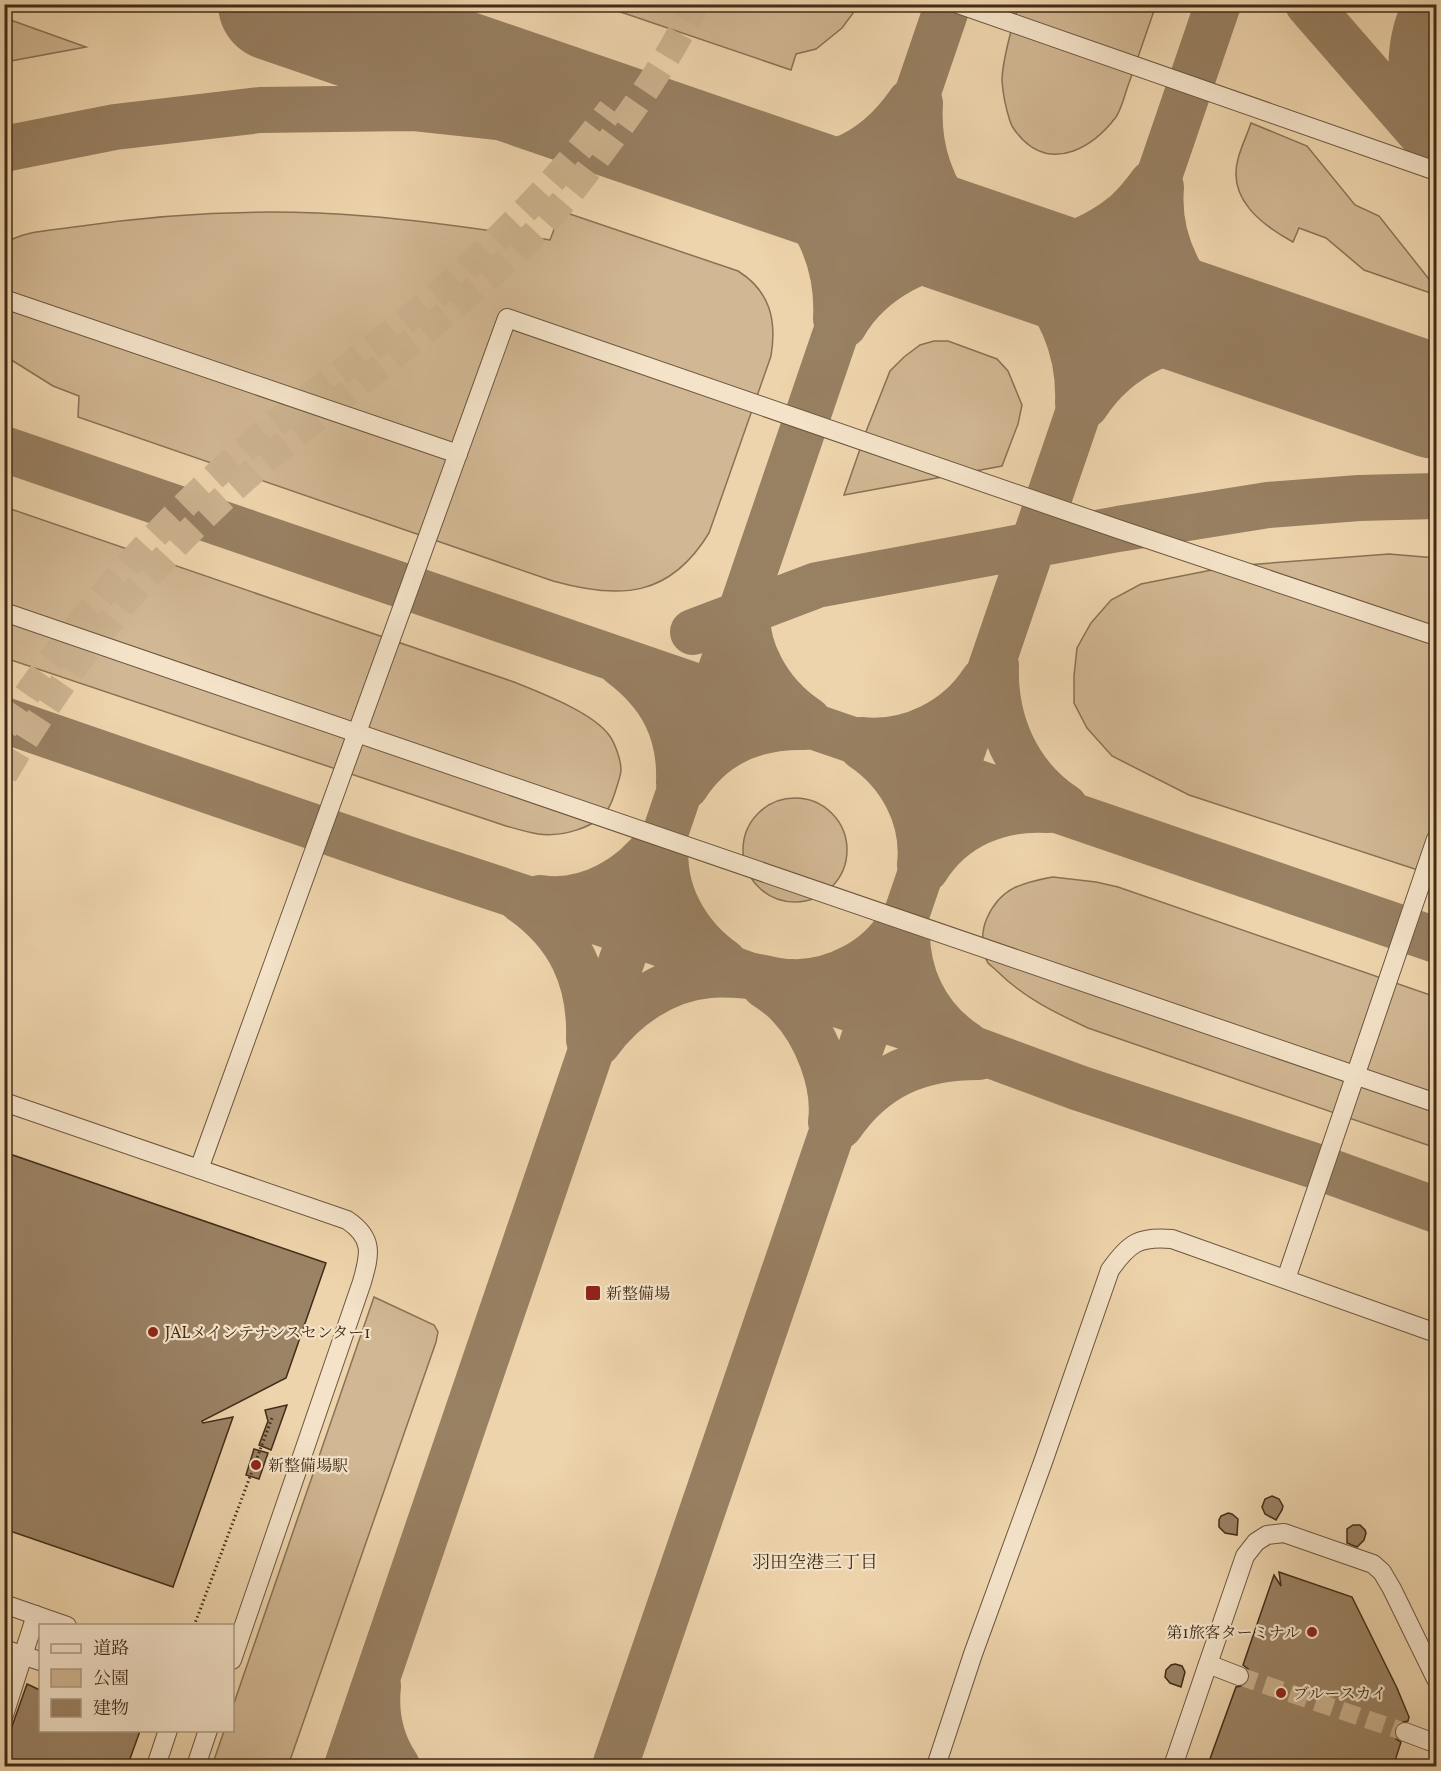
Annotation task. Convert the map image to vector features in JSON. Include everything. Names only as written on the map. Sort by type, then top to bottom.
[{"type":"street","points":[[958,4],[1437,171]]},
{"type":"street","points":[[4,299],[458,454]]},
{"type":"street","points":[[199,1169],[507,318],[1118,529],[1437,636]]},
{"type":"street","points":[[4,612],[1437,1103]]},
{"type":"street","points":[[1286,1280],[1437,839]]},
{"type":"street","points":[[4,1102],[347,1220],[363,1234],[368,1244],[369,1260],[362,1282],[234,1654]]},
{"type":"street","points":[[936,1767],[973,1653],[1110,1270],[1130,1244],[1141,1239],[1157,1237],[1172,1239],[1437,1333]]},
{"type":"street","points":[[1173,1767],[1245,1556],[1256,1542],[1267,1535],[1284,1533],[1373,1564],[1382,1572],[1392,1588],[1437,1679]]},
{"type":"street","points":[[4,1604],[61,1624]]},
{"type":"street","points":[[4,1715],[32,1658],[36,1615]]},
{"type":"street","points":[[4,1649],[32,1658]]},
{"type":"street","points":[[1208,1665],[1239,1676]]},
{"type":"street","points":[[156,1767],[168,1732]]},
{"type":"street","points":[[196,1767],[208,1732]]},
{"type":"street","points":[[1405,1732],[1437,1742]]},
{"type":"path","points":[[195,1624],[272,1418]]},
{"type":"green space","points":[[600,5],[859,5],[842,28],[816,49],[796,54],[791,70]]},
{"type":"green space","points":[[1019,5],[1156,5],[1116,117],[1097,137],[1073,151],[1048,154],[1035,149],[1023,140],[1011,124],[1004,96],[1002,73]]},
{"type":"green space","points":[[5,18],[86,47],[5,62]]},
{"type":"green space","points":[[1251,123],[1307,146],[1355,205],[1379,216],[1436,288],[1436,295],[1364,270],[1326,238],[1299,228],[1293,242],[1259,219],[1242,198],[1236,173],[1239,154]]},
{"type":"green space","points":[[561,211],[738,271],[758,288],[769,307],[772,319],[771,356],[709,533],[694,554],[678,570],[642,588],[601,591],[553,581],[78,417],[79,396],[53,386],[5,356],[4,245],[10,240],[27,234],[146,218],[219,213],[292,212],[411,220],[550,240]]},
{"type":"green space","points":[[934,341],[948,341],[997,359],[1008,371],[1022,405],[1018,424],[1002,466],[844,495],[890,371],[920,345]]},
{"type":"green space","points":[[5,507],[514,682],[565,704],[601,727],[609,735],[615,747],[621,772],[610,806],[595,822],[576,830],[547,835],[538,834],[506,826],[5,658]]},
{"type":"green space","points":[[1389,554],[1436,558],[1436,876],[1189,795],[1112,756],[1087,728],[1074,703],[1077,648],[1091,623],[1111,600],[1141,584],[1232,566]]},
{"type":"green space","points":[[795,798],[815,802],[832,813],[843,830],[847,850],[843,870],[832,887],[815,898],[795,902],[775,898],[758,887],[747,870],[743,850],[747,830],[758,813],[775,802]]},
{"type":"green space","points":[[1053,877],[1118,887],[1436,997],[1436,1148],[1088,1028],[1052,1011],[1019,990],[988,963],[983,947],[985,923],[999,899],[1006,893],[1022,884]]},
{"type":"green space","points":[[374,1297],[434,1325],[438,1332],[288,1766],[212,1766],[224,1732],[234,1732],[234,1703]]},
{"type":"building","name":"JALメインテナンスセンター1","points":[[4,1152],[326,1263],[286,1378],[202,1421],[203,1423],[233,1417],[173,1587],[4,1529]]},
{"type":"building","points":[[287,1405],[271,1450],[259,1445],[268,1421],[265,1410]]},
{"type":"building","name":"新整備場駅","points":[[254,1449],[268,1453],[259,1479],[246,1475]]},
{"type":"building","points":[[1272,1496],[1279,1499],[1283,1506],[1276,1520],[1265,1514],[1262,1507],[1265,1499]]},
{"type":"building","points":[[1228,1513],[1238,1519],[1237,1535],[1225,1533],[1219,1527],[1221,1516]]},
{"type":"building","points":[[1353,1525],[1360,1525],[1366,1533],[1364,1540],[1357,1547],[1347,1543],[1347,1529]]},
{"type":"building","name":"第1旅客ターミナル","points":[[1279,1572],[1352,1597],[1409,1717],[1408,1721],[1398,1723],[1394,1729],[1396,1739],[1401,1742],[1393,1767],[1207,1767],[1236,1687],[1246,1685],[1250,1679],[1248,1669],[1243,1665],[1274,1575],[1281,1586]]},
{"type":"building","points":[[1175,1664],[1182,1666],[1185,1672],[1181,1687],[1170,1683],[1165,1677],[1166,1670]]},
{"type":"building","points":[[27,1684],[39,1690],[39,1732],[140,1732],[127,1767],[4,1767],[4,1749]]},
{"type":"taxiway","points":[[347,1766],[948,4]]},
{"type":"taxiway","points":[[615,1766],[1218,4]]},
{"type":"taxiway","points":[[1308,4],[1436,151]]},
{"type":"taxiway","points":[[1426,4],[1413,44],[1412,84],[1427,134]]},
{"type":"taxiway","points":[[754,169],[801,169],[842,159],[878,138],[895,122],[910,102]]},
{"type":"taxiway","points":[[920,103],[921,136],[934,183],[951,212],[962,225],[1032,279],[1056,310],[1071,345],[1078,383],[1078,403]]},
{"type":"taxiway","points":[[4,149],[115,127],[260,110],[412,108],[545,122],[735,162],[769,177],[800,204],[821,239],[829,258],[833,278],[836,319]]},
{"type":"taxiway","points":[[844,325],[869,294],[902,270],[920,262],[959,252],[986,251],[1034,255],[1057,250],[1094,235],[1116,221],[1132,207],[1152,183]]},
{"type":"taxiway","points":[[1161,187],[1164,231],[1179,270],[1190,289],[1204,305],[1237,333]]},
{"type":"taxiway","points":[[1086,405],[1115,372],[1151,348],[1193,335],[1237,333]]},
{"type":"taxiway","points":[[4,449],[1436,940]]},
{"type":"taxiway","points":[[693,632],[817,585],[1118,529],[1268,505],[1359,498],[1436,496]]},
{"type":"taxiway","points":[[748,599],[749,634],[761,668],[781,697],[808,720]]},
{"type":"taxiway","points":[[621,664],[648,688],[666,716],[677,747],[679,783]]},
{"type":"taxiway","points":[[996,665],[999,707],[1012,745],[1034,779],[1065,807]]},
{"type":"taxiway","points":[[861,740],[897,739],[930,727],[946,719],[960,708],[983,681]]},
{"type":"taxiway","points":[[4,720],[751,976],[976,1050],[1079,1088],[1315,1166],[1436,1210]]},
{"type":"taxiway","points":[[686,786],[709,759],[737,740],[769,730],[804,727]]},
{"type":"taxiway","points":[[862,747],[888,770],[899,783],[907,798],[919,830],[920,865]]},
{"type":"taxiway","points":[[926,869],[950,841],[979,822],[1012,812],[1048,810]]},
{"type":"taxiway","points":[[540,898],[575,897],[607,886],[636,866],[659,841]]},
{"type":"taxiway","points":[[666,843],[665,861],[668,878],[679,910],[698,939],[724,962]]},
{"type":"taxiway","points":[[521,900],[553,928],[565,943],[574,960],[586,998],[589,1040]]},
{"type":"taxiway","points":[[598,1043],[608,1030],[633,1007],[646,997],[676,982],[709,975],[750,976],[791,982],[823,979],[853,967],[867,958],[880,948],[900,923]]},
{"type":"taxiway","points":[[907,925],[910,960],[920,992],[939,1021],[966,1044]]},
{"type":"taxiway","points":[[764,985],[799,1016],[815,1044],[827,1075],[832,1107],[831,1122]]},
{"type":"taxiway","points":[[840,1126],[868,1094],[900,1072],[937,1061],[979,1057]]},
{"type":"taxiway","points":[[378,1686],[377,1707],[380,1728],[391,1757],[397,1766]]},
{"type":"runway","points":[[275,4],[1436,402]]},
{"type":"tunnel","points":[[4,775],[52,699],[105,627],[163,559],[194,527],[262,463],[490,276],[547,220],[585,174],[641,97],[696,4]]},
{"type":"tunnel","points":[[4,729],[88,613],[118,576],[183,507],[253,442],[431,300],[480,256],[549,185],[611,109]]},
{"type":"tunnel","points":[[1239,1676],[1405,1732]]},
{"type":"place","name":"新整備場","points":[[593,1293]]},
{"type":"place","name":"JALメインテナンスセンター1","points":[[153,1332]]},
{"type":"place","name":"新整備場駅","points":[[256,1465]]},
{"type":"place","name":"第1旅客ターミナル","points":[[1312,1632]]},
{"type":"place","name":"ブルースカイ","points":[[1281,1693]]},
{"type":"district","name":"羽田空港三丁目","points":[[815,1562]]}]
